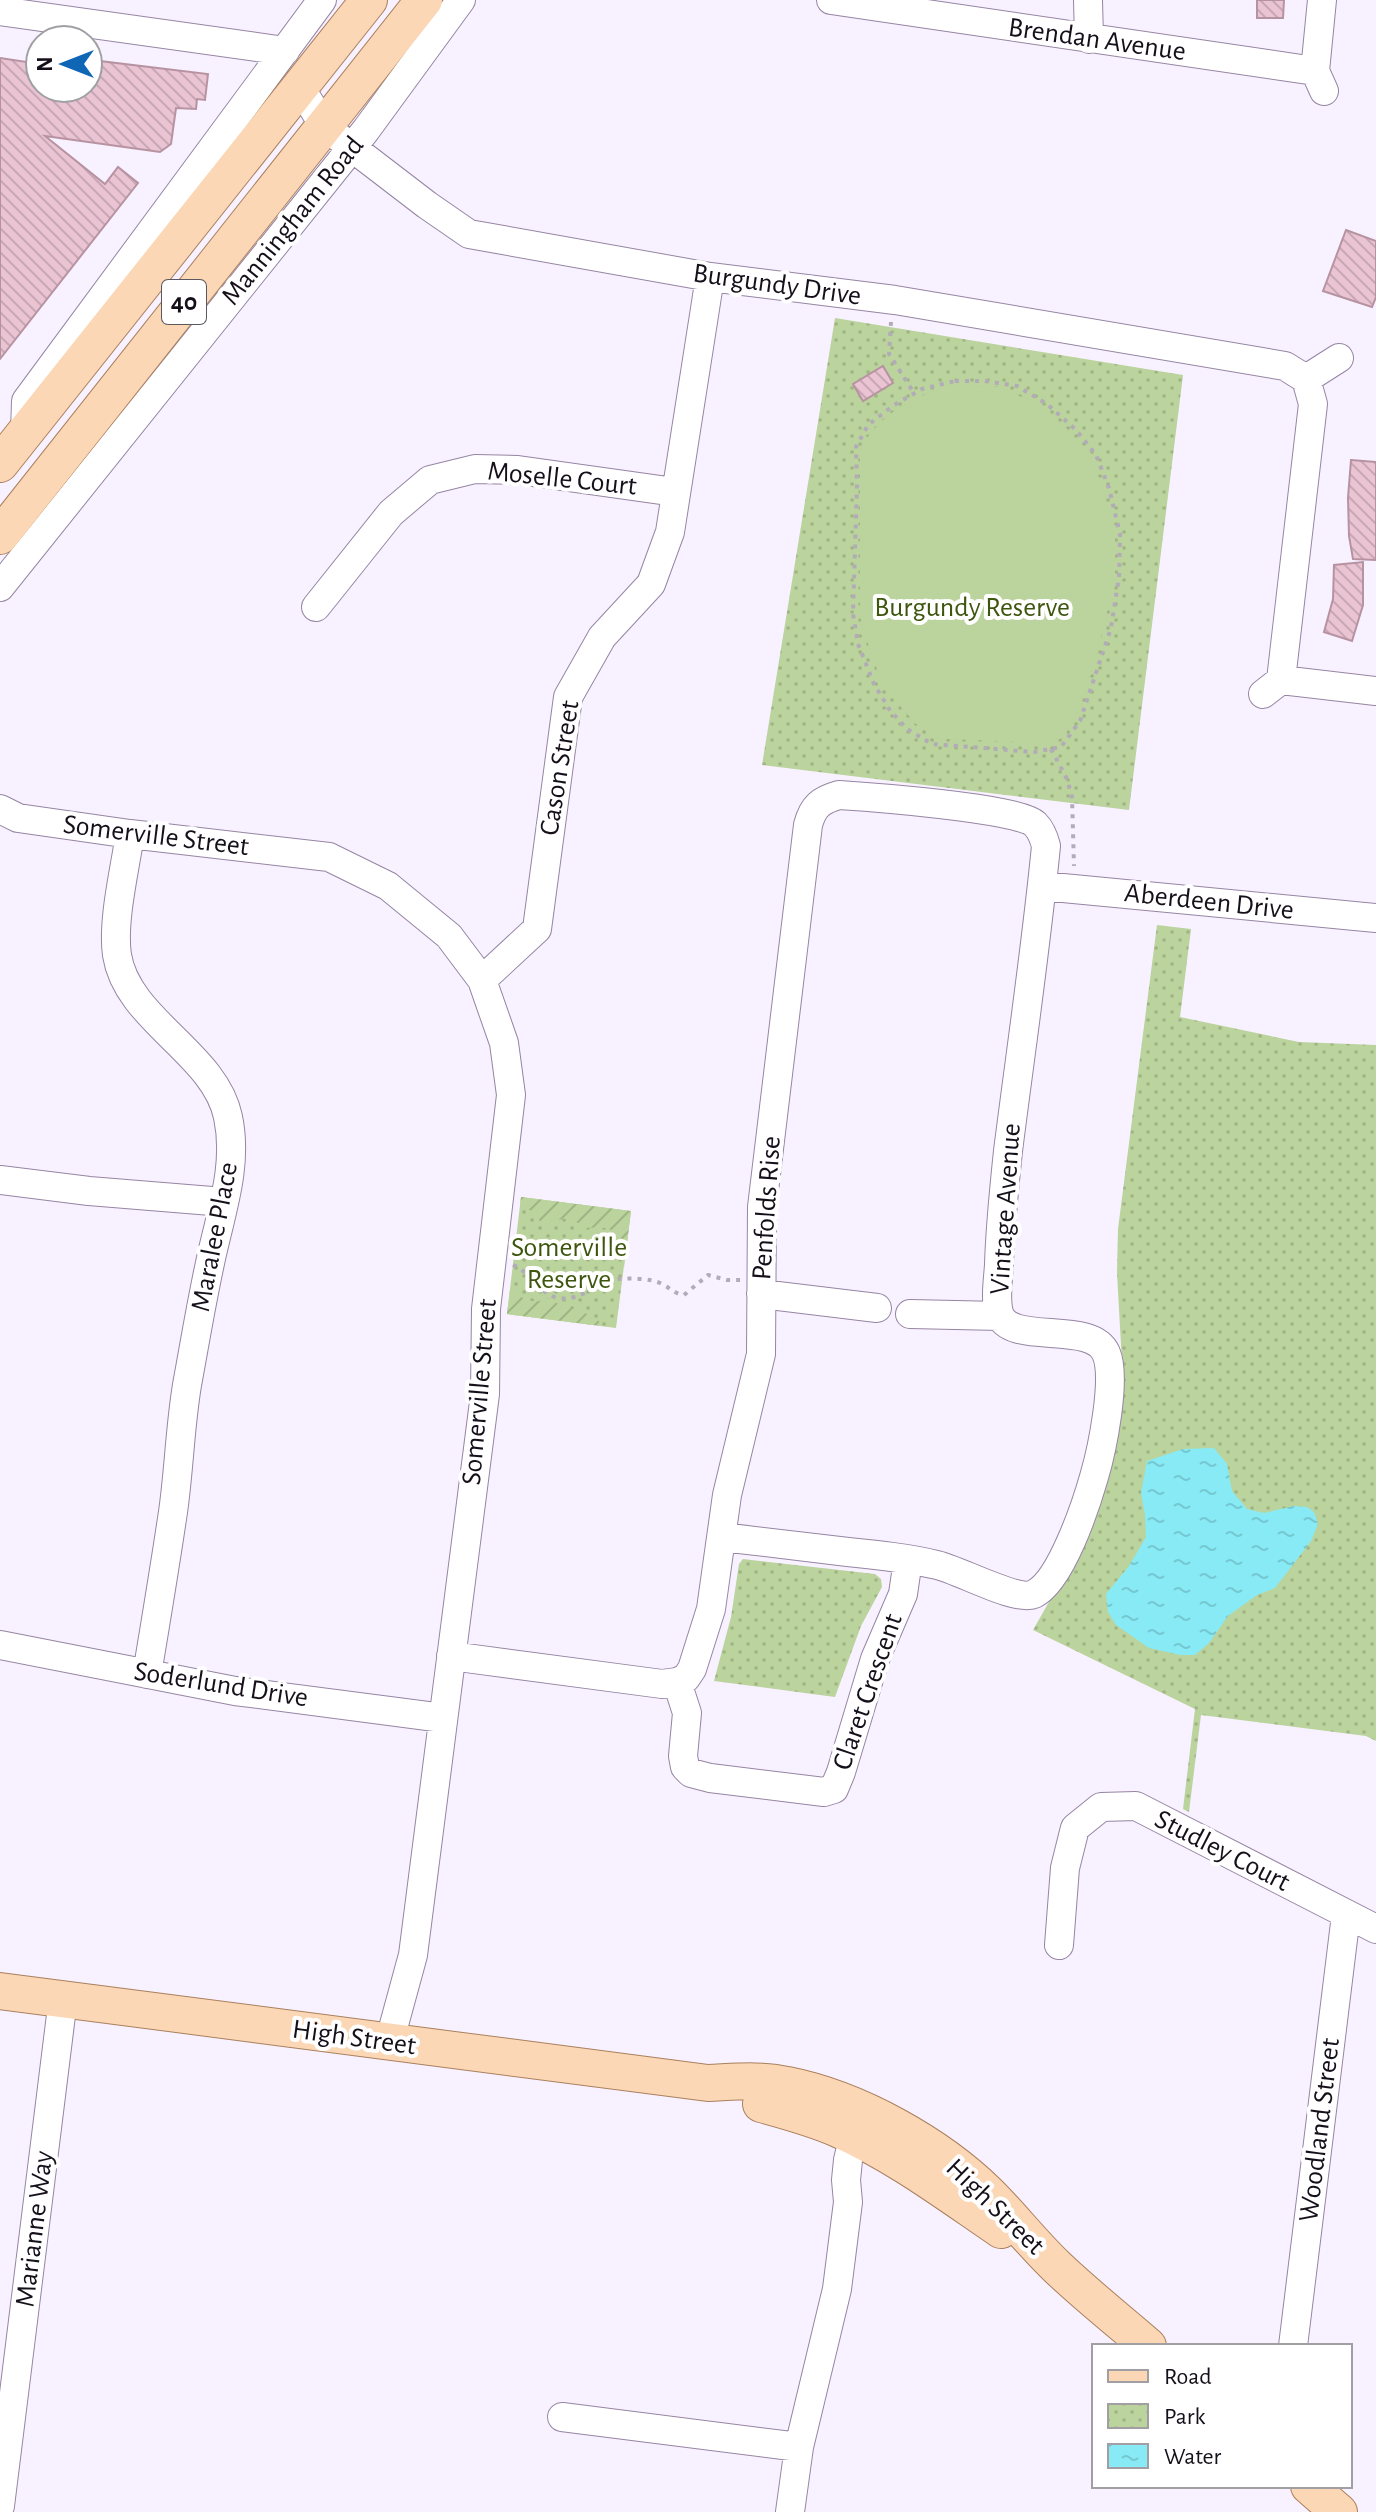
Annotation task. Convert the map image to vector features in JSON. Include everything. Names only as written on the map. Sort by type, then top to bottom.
[{"type":"main road","name":"Manningham Road","points":[[0,536],[324,126],[435,10]]},
{"type":"main road","name":"40","points":[[0,464],[360,11]]},
{"type":"main road","name":"High Street","points":[[0,1991],[708,2083],[755,2081],[787,2085],[871,2130],[927,2146],[970,2177],[1055,2265],[1146,2344]]},
{"type":"main road","points":[[1311,2488],[1339,2512]]},
{"type":"street","name":"Brendan Avenue","points":[[831,0],[1089,39],[1320,81],[1322,0]]},
{"type":"street","points":[[1088,0],[1089,39]]},
{"type":"street","points":[[25,433],[26,401],[314,10],[321,23],[360,11]]},
{"type":"street","name":"Manningham Road","points":[[0,587],[352,148],[435,10]]},
{"type":"street","points":[[0,11],[285,51]]},
{"type":"street","name":"Burgundy Drive","points":[[300,87],[324,126],[469,234],[710,277],[895,300],[1285,366],[1306,379]]},
{"type":"street","name":"Cason Street","points":[[482,980],[537,929],[568,697],[602,637],[651,584],[670,532],[710,277]]},
{"type":"street","points":[[1339,358],[1306,379],[1313,404],[1272,687],[1376,691]]},
{"type":"street","name":"Moselle Court","points":[[316,607],[391,513],[430,480],[475,469],[518,470],[675,492]]},
{"type":"street","name":"Vintage Avenue","points":[[722,1537],[939,1565],[1020,1596],[1035,1593],[1051,1578],[1069,1546],[1087,1503],[1103,1445],[1109,1388],[1107,1354],[1098,1341],[1018,1329],[1000,1316],[998,1299],[1001,1208],[1042,886],[1046,846],[1042,834],[1034,823],[1021,816],[875,797],[839,795],[824,799],[816,806]]},
{"type":"street","name":"Penfolds Rise","points":[[677,1682],[686,1678],[692,1669],[711,1609],[727,1495],[761,1354],[762,1207],[808,825],[816,806]]},
{"type":"street","name":"Somerville Street","points":[[0,809],[18,818],[329,857],[388,886],[449,936],[482,980],[504,1043],[511,1095],[486,1309],[485,1394],[401,2044]]},
{"type":"street","name":"Maralee Place","points":[[130,834],[117,925],[117,954],[122,973],[132,992],[221,1095],[228,1117],[233,1160],[186,1390],[173,1510],[147,1674]]},
{"type":"street","name":"Aberdeen Drive","points":[[1042,886],[1376,918]]},
{"type":"street","points":[[0,1180],[224,1202]]},
{"type":"street","points":[[761,1289],[877,1308]]},
{"type":"street","points":[[910,1314],[1000,1316]]},
{"type":"street","name":"Claret Crescent","points":[[677,1682],[687,1713],[683,1756],[685,1767],[691,1773],[824,1792],[834,1789],[875,1659],[903,1594],[908,1560]]},
{"type":"street","name":"Soderlund Drive","points":[[0,1645],[235,1691],[443,1718]]},
{"type":"street","points":[[451,1656],[662,1684],[677,1682]]},
{"type":"street","name":"Studley Court","points":[[1059,1945],[1065,1868],[1075,1828],[1101,1807],[1136,1806],[1376,1929]]},
{"type":"street","name":"Woodland Street","points":[[1293,2344],[1346,1915]]},
{"type":"street","name":"Marianne Way","points":[[0,2506],[12,2324],[63,1999]]},
{"type":"street","points":[[790,2512],[799,2447],[837,2289],[848,2202],[865,2164],[871,2130]]},
{"type":"street","points":[[562,2417],[799,2447]]},
{"type":"path","points":[[895,300],[889,354],[914,393]]},
{"type":"path","points":[[955,381],[985,381],[1017,386],[1047,404],[1076,430],[1096,455],[1109,488],[1120,534],[1119,577],[1111,628],[1080,721],[1061,747],[1051,749],[1034,752],[932,744],[907,729],[889,709],[863,657],[853,614],[856,447],[868,425],[922,389],[955,381]]},
{"type":"path","points":[[1051,749],[1067,779],[1072,797],[1075,889]]},
{"type":"path","points":[[491,1260],[524,1269],[545,1292],[561,1298],[577,1297],[617,1279],[660,1283],[684,1295],[708,1275],[761,1289]]},
{"type":"green space","name":"Burgundy Reserve","points":[[835,318],[1183,375],[1129,810],[762,765]]},
{"type":"green space","points":[[950,385],[999,387],[1035,403],[1066,428],[1093,461],[1115,528],[1115,578],[1096,659],[1078,712],[1065,735],[1054,743],[946,739],[916,724],[887,691],[873,660],[860,617],[860,449],[877,426],[898,408]]},
{"type":"green space","points":[[1157,925],[1191,929],[1180,1017],[1299,1042],[1376,1045],[1376,1741],[1366,1736],[1201,1715],[1189,1812],[1183,1809],[1195,1709],[1033,1630],[1070,1565],[1122,1363],[1118,1229]]},
{"type":"green space","name":"Somerville Reserve","points":[[521,1197],[631,1211],[616,1328],[507,1314]]},
{"type":"green space","points":[[521,1197],[631,1211],[624,1268],[625,1243],[617,1233],[602,1228],[583,1228],[569,1219],[555,1221],[545,1228],[532,1211],[520,1206]]},
{"type":"green space","points":[[510,1291],[533,1301],[548,1298],[587,1314],[599,1321],[601,1326],[507,1314]]},
{"type":"green space","points":[[743,1559],[875,1574],[881,1579],[882,1587],[861,1626],[835,1697],[714,1681],[731,1617],[739,1564]]},
{"type":"water","points":[[1214,1448],[1227,1464],[1232,1491],[1247,1509],[1264,1513],[1294,1506],[1307,1507],[1314,1512],[1318,1524],[1311,1541],[1275,1588],[1257,1595],[1228,1616],[1209,1643],[1195,1655],[1149,1648],[1116,1625],[1108,1612],[1106,1594],[1129,1566],[1146,1537],[1141,1493],[1147,1461],[1183,1449]]},
{"type":"building","points":[[1257,0],[1284,0],[1283,18],[1257,18]]},
{"type":"building","points":[[0,58],[24,62],[24,104],[104,104],[104,62],[208,74],[205,100],[197,99],[196,109],[176,108],[171,144],[160,152],[45,136],[105,184],[118,167],[138,183],[0,359]]},
{"type":"building","points":[[1346,230],[1376,241],[1376,297],[1372,307],[1323,291]]},
{"type":"building","points":[[883,366],[893,383],[863,401],[853,384]]},
{"type":"building","points":[[1351,460],[1376,462],[1376,560],[1353,559],[1348,498]]},
{"type":"building","points":[[1363,562],[1363,605],[1352,641],[1324,632],[1333,599],[1334,565]]}]
